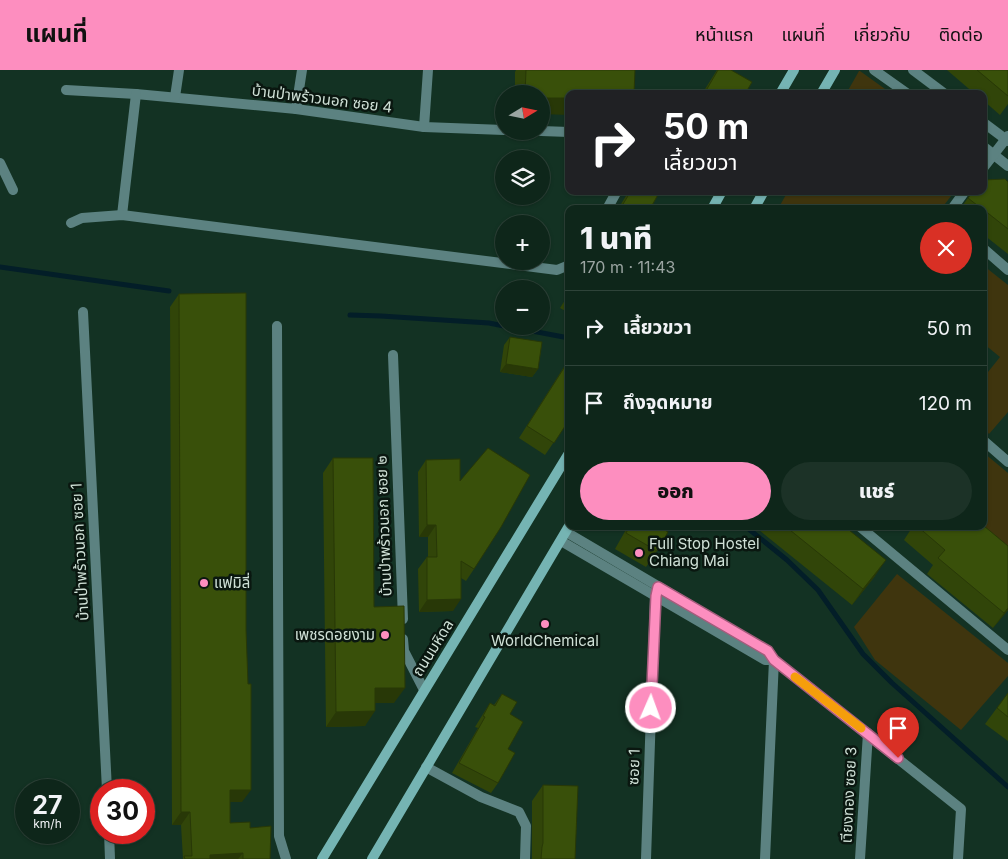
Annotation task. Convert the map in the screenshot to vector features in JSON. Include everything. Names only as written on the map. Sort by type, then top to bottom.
[{"type":"main road","points":[[782,90],[794,70]]},
{"type":"main road","points":[[823,90],[835,70]]},
{"type":"main road","name":"ถนนมหิดล","points":[[322,859],[565,460]]},
{"type":"main road","points":[[372,859],[566,533]]},
{"type":"street","points":[[175,97],[178,70]]},
{"type":"street","points":[[296,109],[302,70]]},
{"type":"street","points":[[424,127],[428,70]]},
{"type":"street","points":[[874,70],[902,90]]},
{"type":"street","points":[[913,70],[940,90]]},
{"type":"street","name":"บ้านป่าพร้าวนอก ซอย 4","points":[[66,90],[175,97],[296,109],[424,127],[495,130]]},
{"type":"street","points":[[122,216],[136,94]]},
{"type":"street","points":[[987,125],[1007,139],[987,163]]},
{"type":"street","points":[[550,131],[565,132]]},
{"type":"street","points":[[987,149],[1008,166]]},
{"type":"street","points":[[0,164],[12,190]]},
{"type":"street","points":[[71,223],[82,218],[122,216],[557,270],[565,267]]},
{"type":"street","points":[[987,252],[1008,270]]},
{"type":"street","name":"บ้านป่าพร้าวนอก ซอย 1","points":[[83,312],[106,779]]},
{"type":"street","points":[[277,326],[279,836],[286,859]]},
{"type":"street","name":"บ้านป่าพร้าวนอก ซอย ๒","points":[[393,355],[404,651],[424,690]]},
{"type":"street","points":[[987,444],[1008,462]]},
{"type":"street","points":[[864,530],[1008,650]]},
{"type":"street","points":[[566,533],[765,660],[774,660],[961,809],[958,859]]},
{"type":"street","name":"ซอย 1","points":[[646,859],[657,591]]},
{"type":"street","points":[[766,859],[774,660]]},
{"type":"street","name":"เาียงทอง ซอย 3","points":[[860,859],[868,733]]},
{"type":"street","points":[[426,767],[481,797],[519,812],[526,826],[525,859]]},
{"type":"street","points":[[109,844],[110,859]]},
{"type":"shaded area","points":[[860,71],[886,90],[848,90]]},
{"type":"shaded area","points":[[786,195],[952,195],[944,205],[780,205]]},
{"type":"shaded area","points":[[987,268],[1008,285],[1008,412],[989,434],[987,432],[987,373],[1000,357],[987,346]]},
{"type":"shaded area","points":[[987,456],[1008,473],[1008,553],[987,529]]},
{"type":"shaded area","points":[[897,574],[1008,663],[1008,676],[961,730],[875,660],[854,627]]},
{"type":"building","points":[[526,70],[635,70],[634,90],[565,90],[565,98],[550,98],[550,85],[525,85]]},
{"type":"building","points":[[718,70],[731,70],[752,82],[747,90],[706,90]]},
{"type":"building","points":[[977,70],[1008,70],[1008,96]]},
{"type":"building","points":[[1005,179],[1008,182],[1008,229],[987,212],[987,205],[977,205],[968,198],[970,195],[987,195],[987,180]]},
{"type":"building","points":[[629,195],[658,195],[652,205],[622,205]]},
{"type":"building","points":[[246,293],[246,630],[248,684],[251,684],[251,790],[230,790],[230,823],[250,822],[250,828],[271,826],[270,859],[243,859],[243,853],[210,855],[210,859],[185,859],[184,856],[192,856],[190,812],[181,812],[179,294]]},
{"type":"building","points":[[510,337],[542,342],[538,369],[506,364]]},
{"type":"building","points":[[565,366],[565,426],[554,443],[527,426]]},
{"type":"building","points":[[488,448],[530,475],[501,527],[474,569],[461,561],[461,599],[427,600],[427,557],[437,557],[436,525],[427,525],[426,460],[460,459],[460,481]]},
{"type":"building","points":[[333,458],[373,458],[374,607],[404,606],[405,688],[375,688],[375,711],[336,712]]},
{"type":"building","points":[[987,528],[1008,546],[1008,608],[1004,613],[938,558],[945,550],[922,530]]},
{"type":"building","points":[[628,530],[665,530],[668,532],[657,551],[626,533]]},
{"type":"building","points":[[790,530],[849,530],[886,560],[863,589]]},
{"type":"building","points":[[1008,693],[1008,717],[997,708]]},
{"type":"building","points":[[502,694],[517,702],[510,714],[523,722],[508,749],[515,753],[498,783],[459,763],[485,717],[483,716],[490,703],[495,706]]},
{"type":"building","points":[[543,785],[578,786],[575,859],[541,859],[543,843]]},
{"type":"waterway","points":[[0,267],[169,291]]},
{"type":"waterway","points":[[350,315],[495,324]]},
{"type":"waterway","points":[[550,334],[565,337]]},
{"type":"waterway","points":[[750,530],[787,560],[818,590],[863,654],[892,683],[1008,787]]},
{"type":"slow traffic","points":[[795,677],[861,728]]},
{"type":"place","name":"Full Stop Hostel Chiang Mai","points":[[639,553]]},
{"type":"place","name":"แฟมิลี่","points":[[204,583]]},
{"type":"place","name":"WorldChemical","points":[[545,624]]},
{"type":"place","name":"เพชรดอยงาม","points":[[385,635]]},
{"type":"route","points":[[651,708],[658,587],[768,651],[774,660],[898,758]]}]
